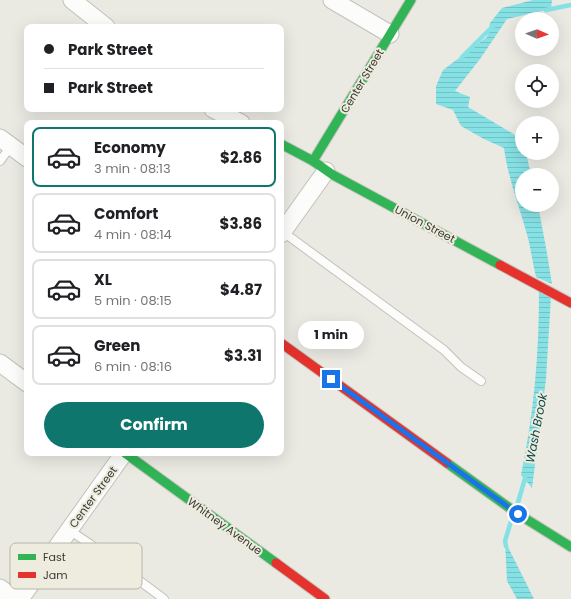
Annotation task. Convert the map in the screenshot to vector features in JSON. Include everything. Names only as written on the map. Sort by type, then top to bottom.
[{"type":"street","points":[[72,0],[102,24]]},
{"type":"street","points":[[332,0],[390,34]]},
{"type":"street","name":"Center Street","points":[[284,229],[320,166],[390,34],[411,0]]},
{"type":"street","points":[[219,112],[235,120]]},
{"type":"street","points":[[5,142],[24,156]]},
{"type":"street","name":"Union Street","points":[[284,146],[571,303]]},
{"type":"street","points":[[284,345],[518,514],[571,547]]},
{"type":"street","points":[[0,363],[24,381]]},
{"type":"street","name":"Center Street","points":[[60,543],[123,456]]},
{"type":"street","name":"Whitney Avenue","points":[[129,456],[325,599]]},
{"type":"street","points":[[0,588],[15,599]]},
{"type":"street","name":"Center Street","points":[[20,599],[27,589]]},
{"type":"lane","points":[[0,162],[5,142]]},
{"type":"lane","points":[[284,234],[444,350],[461,367],[482,381]]},
{"type":"lane","points":[[69,530],[88,543]]},
{"type":"lane","points":[[142,583],[164,599]]},
{"type":"water","points":[[533,0],[552,0],[551,9],[538,12],[515,12],[515,17],[507,19],[480,59],[455,91],[470,97],[468,107],[515,135],[515,160],[528,160],[529,168],[515,168],[515,195],[504,148],[461,126],[453,110],[436,104],[436,86],[443,70],[487,37],[490,23],[502,8]]},
{"type":"water","points":[[520,212],[539,212],[552,284],[536,277],[528,238]]},
{"type":"water","points":[[539,291],[551,296],[546,379],[532,488],[521,475],[526,452],[535,384]]},
{"type":"water","points":[[505,541],[534,599],[517,599],[507,581]]},
{"type":"waterway","name":"Wash Brook","points":[[546,10],[571,5]]},
{"type":"waterway","name":"Wash Brook","points":[[462,57],[489,30],[493,28]]},
{"type":"waterway","name":"Wash Brook","points":[[517,506],[526,475]]},
{"type":"waterway","name":"Wash Brook","points":[[506,546],[505,541],[512,518]]},
{"type":"traffic: fast","points":[[313,161],[411,0]]},
{"type":"traffic: fast","points":[[284,146],[313,161],[333,175],[500,265]]},
{"type":"traffic: fast","points":[[129,456],[276,563]]},
{"type":"traffic: fast","points":[[447,463],[518,514],[571,547]]},
{"type":"traffic: jam","points":[[500,265],[571,303]]},
{"type":"traffic: jam","points":[[284,345],[447,463]]},
{"type":"traffic: jam","points":[[276,563],[325,599]]},
{"type":"route","points":[[331,379],[518,514]]}]
